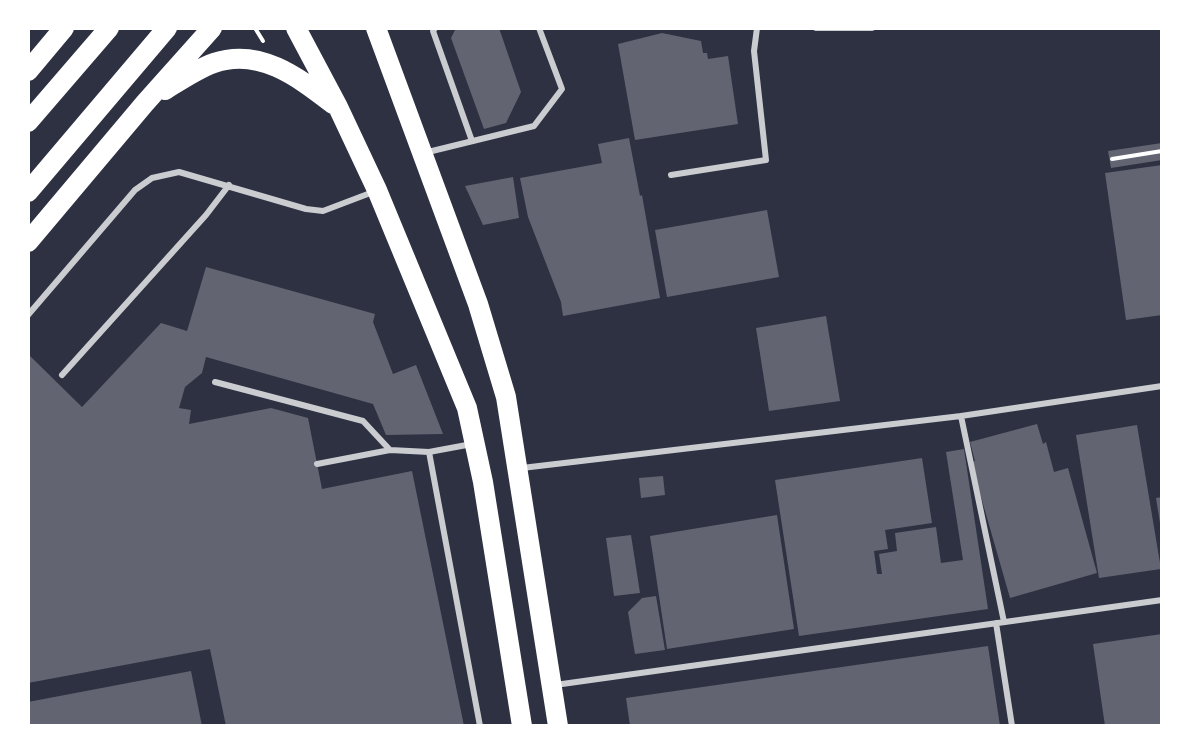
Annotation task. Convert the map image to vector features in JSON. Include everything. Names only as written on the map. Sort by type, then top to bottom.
[{"type":"main road","points":[[28,71],[64,28]]},
{"type":"main road","points":[[28,122],[109,28]]},
{"type":"main road","points":[[191,51],[197,28]]},
{"type":"main road","points":[[28,242],[212,28]]},
{"type":"main road","points":[[296,28],[377,190],[467,408],[483,482],[522,726]]},
{"type":"main road","points":[[376,28],[478,304],[506,397],[558,726]]},
{"type":"main road","points":[[28,192],[162,34]]},
{"type":"main road","points":[[145,103],[212,64],[245,58],[287,72],[338,107]]},
{"type":"lane","points":[[435,28],[433,31],[472,141]]},
{"type":"lane","points":[[422,153],[534,126],[562,89],[539,28]]},
{"type":"lane","points":[[671,175],[766,160],[754,51],[757,28]]},
{"type":"lane","points":[[816,28],[872,28]]},
{"type":"lane","points":[[28,315],[135,190],[152,178],[179,172],[306,209],[323,211],[377,190]]},
{"type":"lane","points":[[62,375],[229,185]]},
{"type":"lane","points":[[215,382],[363,421],[390,450]]},
{"type":"lane","points":[[518,468],[961,416],[1162,386]]},
{"type":"lane","points":[[961,416],[1004,622]]},
{"type":"lane","points":[[317,464],[390,450],[429,452],[475,444]]},
{"type":"lane","points":[[429,452],[480,726]]},
{"type":"lane","points":[[552,685],[1162,600]]},
{"type":"lane","points":[[996,623],[1012,726]]},
{"type":"path","points":[[1112,159],[1162,151]]},
{"type":"building","points":[[456,28],[499,28],[521,92],[506,123],[484,129],[451,38]]},
{"type":"building","points":[[662,33],[701,41],[703,53],[707,53],[708,59],[728,56],[738,124],[635,140],[618,44]]},
{"type":"building","points":[[629,138],[660,298],[563,316],[561,302],[528,217],[520,178],[602,163],[598,144]]},
{"type":"building","points":[[1162,143],[1162,160],[1111,168],[1108,151]]},
{"type":"building","points":[[1162,165],[1162,315],[1126,320],[1105,173]]},
{"type":"building","points":[[513,177],[519,218],[483,225],[465,186]]},
{"type":"building","points":[[767,210],[779,277],[667,297],[655,230]]},
{"type":"building","points":[[206,267],[375,314],[373,322],[393,374],[416,365],[443,434],[386,435],[373,404],[206,357],[202,373],[185,387],[179,408],[191,410],[189,424],[271,408],[308,418],[322,489],[412,471],[464,726],[226,726],[210,649],[28,683],[28,354],[82,407],[161,323],[187,331]]},
{"type":"building","points":[[826,316],[840,401],[769,411],[756,328]]},
{"type":"building","points":[[1037,424],[1043,444],[1046,442],[1054,472],[1068,468],[1097,573],[1010,598],[971,462],[975,461],[970,442]]},
{"type":"building","points":[[1137,425],[1161,569],[1099,578],[1076,435]]},
{"type":"building","points":[[964,449],[988,609],[799,636],[775,480],[922,458],[932,523],[885,530],[888,549],[874,551],[877,574],[882,574],[879,554],[897,551],[895,533],[936,527],[941,563],[963,560],[946,452]]},
{"type":"building","points":[[663,476],[665,495],[641,498],[639,478]]},
{"type":"building","points":[[1162,497],[1162,523],[1160,523],[1156,498]]},
{"type":"building","points":[[777,515],[794,629],[667,649],[650,536]]},
{"type":"building","points":[[631,535],[640,593],[614,596],[606,538]]},
{"type":"building","points":[[656,596],[665,650],[635,654],[628,612],[642,598]]},
{"type":"building","points":[[1162,634],[1162,726],[1105,726],[1093,644]]},
{"type":"building","points":[[988,646],[1000,726],[630,726],[626,698]]},
{"type":"building","points":[[191,671],[202,726],[28,726],[28,702]]}]
